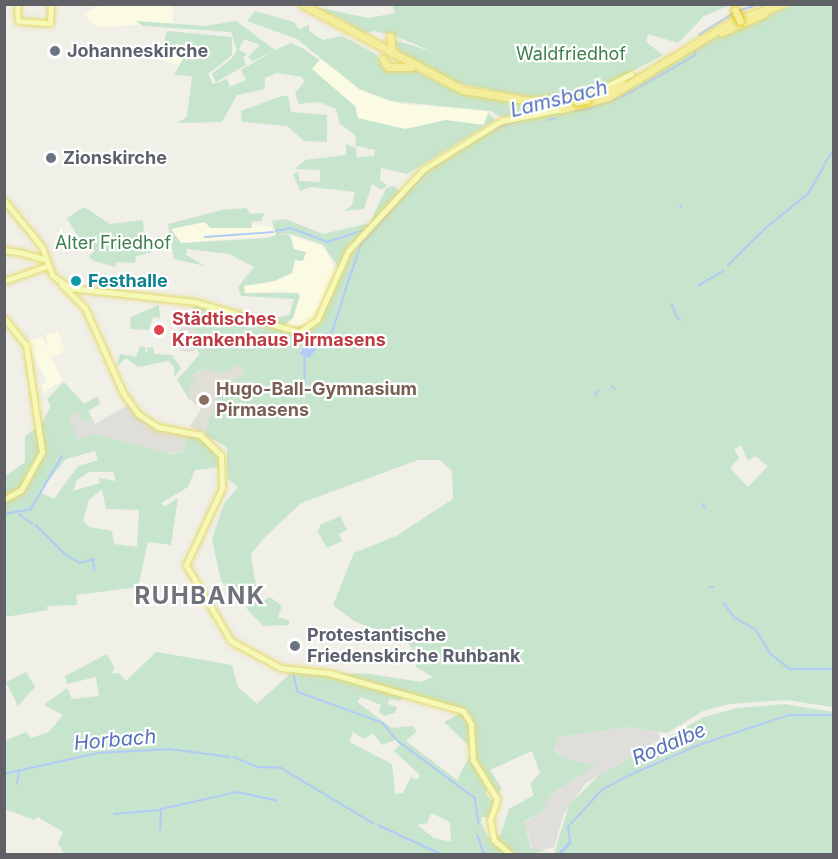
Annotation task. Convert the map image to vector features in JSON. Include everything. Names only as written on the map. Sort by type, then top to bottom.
[{"type":"highway","points":[[301,4],[366,40],[389,56],[472,95],[531,103],[585,99],[651,68],[734,18],[773,4]]},
{"type":"highway","points":[[695,44],[740,21],[783,4]]},
{"type":"highway","points":[[562,109],[596,102],[634,77],[744,16],[783,4]]},
{"type":"highway","points":[[734,9],[740,21]]},
{"type":"highway","points":[[366,40],[384,46],[389,38],[389,56]]},
{"type":"highway","points":[[376,44],[395,61],[391,67],[414,68]]},
{"type":"highway","points":[[389,56],[472,92],[544,102],[585,99],[651,68]]},
{"type":"main road","points":[[17,4],[18,21],[50,23],[51,4]]},
{"type":"main road","points":[[4,200],[36,242],[45,259],[46,267],[61,284],[86,300],[192,302],[286,331],[304,330],[318,318],[348,251],[424,169],[501,121],[562,109],[619,79],[634,77]]},
{"type":"main road","points":[[4,250],[45,259]]},
{"type":"main road","points":[[4,281],[46,267]]},
{"type":"main road","points":[[69,289],[86,300],[123,393],[138,414],[158,427],[203,437],[221,455],[222,488],[186,565],[234,645],[281,668],[329,673],[463,711],[471,724],[473,759],[498,800],[490,820],[494,840],[510,855]]},
{"type":"main road","points":[[4,318],[26,345],[41,457],[21,490],[4,499]]},
{"type":"shaded area","points":[[99,5],[173,5],[173,23],[97,27],[84,14]]},
{"type":"shaded area","points":[[163,47],[183,51],[182,66],[160,60]]},
{"type":"shaded area","points":[[321,59],[367,93],[402,104],[487,111],[489,121],[476,126],[446,120],[405,129],[358,118],[355,106],[312,69]]},
{"type":"shaded area","points":[[205,222],[271,226],[275,235],[181,243],[171,229]]},
{"type":"shaded area","points":[[290,235],[324,247],[335,270],[312,324],[288,328],[285,324],[293,318],[300,295],[285,291],[245,293],[243,286],[292,273],[295,260],[306,252],[294,249]]},
{"type":"shaded area","points":[[188,326],[197,330],[201,339],[197,348],[188,352],[179,348],[175,339],[179,330]]},
{"type":"shaded area","points":[[58,331],[65,352],[53,356],[49,350],[62,381],[43,393],[42,384],[47,382],[27,342],[42,337],[49,349],[45,335]]},
{"type":"shaded area","name":"Hugo-Ball-Gymnasium Pirmasens","points":[[240,365],[245,374],[205,433],[190,427],[201,408],[189,399],[189,376],[203,369],[222,373]]},
{"type":"shaded area","points":[[128,405],[157,429],[188,432],[184,452],[162,453],[95,434],[77,439],[69,427],[69,417],[77,412],[84,423],[92,418],[95,424]]},
{"type":"shaded area","points":[[626,727],[658,732],[661,739],[586,783],[564,813],[554,848],[533,850],[524,822],[541,813],[551,794],[597,765],[571,760],[553,749],[559,737]]},
{"type":"green space","name":"Waldfriedhof","points":[[392,4],[730,5],[704,16],[678,43],[648,34],[646,42],[663,55],[587,95],[538,99],[452,82],[390,49],[392,39],[433,52],[393,35],[373,31],[364,34],[342,19],[305,5],[369,18],[395,13]]},
{"type":"green space","points":[[793,5],[833,5],[833,707],[786,700],[729,704],[703,711],[667,733],[626,727],[559,737],[553,750],[571,760],[597,765],[551,794],[541,813],[524,821],[531,848],[546,850],[532,854],[64,854],[58,843],[63,832],[38,817],[34,820],[5,809],[4,741],[26,732],[31,738],[49,732],[63,715],[44,705],[67,688],[72,699],[99,696],[96,677],[67,684],[65,676],[107,654],[114,667],[112,674],[119,673],[126,681],[156,652],[232,665],[238,687],[257,704],[292,672],[370,674],[421,682],[433,677],[416,667],[416,655],[407,641],[354,621],[333,605],[354,553],[396,536],[453,499],[452,471],[440,460],[418,460],[301,503],[265,537],[251,554],[255,582],[263,601],[270,597],[282,606],[278,617],[289,620],[289,625],[263,626],[221,581],[212,539],[224,504],[238,487],[227,478],[227,447],[204,435],[221,387],[245,374],[240,365],[222,373],[202,369],[191,375],[196,387],[190,383],[189,399],[177,380],[200,354],[196,348],[204,338],[191,325],[181,326],[195,306],[281,317],[289,315],[294,299],[241,296],[238,287],[254,267],[229,254],[187,249],[186,255],[205,266],[174,259],[168,224],[222,210],[246,208],[251,214],[265,213],[261,221],[251,222],[252,228],[210,228],[205,222],[171,229],[181,243],[267,238],[276,235],[272,221],[285,219],[323,234],[370,223],[386,188],[394,186],[400,192],[390,213],[421,172],[503,122],[509,126],[528,120],[529,114],[585,108],[608,99],[709,39]],"holes":[[[278,234],[290,234],[322,244],[339,268],[320,317],[312,324],[288,328],[286,324],[293,318],[300,295],[297,293],[245,293],[244,286],[275,281],[292,273],[295,260],[303,261],[306,252],[294,249],[290,235]],[[333,331],[309,358],[299,354],[303,344]],[[741,445],[748,461],[755,456],[768,466],[748,487],[730,468],[739,458],[734,449]],[[403,693],[462,708],[471,715],[474,758],[471,753],[457,780],[406,741],[417,731],[412,726],[392,728],[357,702],[361,697],[381,705],[379,712],[384,716],[395,713],[397,707],[388,704],[389,699],[400,701]],[[353,732],[364,739],[373,733],[382,745],[395,740],[400,745],[394,751],[420,775],[417,780],[411,777],[403,793],[395,794],[392,764],[349,742]],[[532,751],[540,773],[530,784],[534,795],[509,809],[500,836],[489,838],[481,823],[482,817],[490,817],[496,797],[491,800],[485,793],[490,788],[477,765],[499,795],[501,787],[490,770]],[[431,813],[450,822],[451,842],[434,838],[417,825],[427,823]]]},
{"type":"green space","points":[[255,11],[294,22],[299,29],[309,25],[309,31],[323,40],[342,36],[376,54],[383,66],[410,68],[460,93],[535,106],[569,105],[501,117],[491,111],[390,101],[359,89],[297,39],[247,21]]},
{"type":"green space","points":[[136,21],[205,26],[236,21],[275,50],[253,61],[248,57],[260,45],[244,39],[239,50],[247,54],[243,57],[246,65],[216,82],[212,74],[232,58],[237,50],[231,32],[143,26]]},
{"type":"green space","points":[[167,31],[232,37],[232,55],[208,74],[213,84],[227,79],[230,87],[246,80],[241,70],[291,43],[319,60],[312,69],[355,106],[358,118],[405,129],[446,120],[484,125],[488,113],[495,120],[407,174],[381,168],[380,180],[387,185],[382,190],[372,184],[364,209],[344,211],[352,205],[355,192],[311,187],[300,191],[293,174],[299,172],[299,181],[320,182],[320,170],[295,169],[305,160],[346,155],[346,144],[356,148],[357,157],[374,156],[375,150],[356,146],[355,135],[340,124],[336,109],[319,102],[299,104],[295,93],[304,82],[302,77],[276,73],[265,78],[265,89],[237,95],[222,122],[177,123],[187,117],[192,76],[174,75],[185,55],[163,47]]},
{"type":"green space","points":[[281,96],[288,96],[291,112],[327,115],[327,142],[304,141],[287,126],[242,122],[241,111]]},
{"type":"green space","name":"Alter Friedhof","points":[[84,207],[110,224],[143,220],[144,238],[152,252],[136,256],[135,263],[117,262],[115,267],[94,261],[89,257],[95,250],[85,249],[67,218]]},
{"type":"green space","points":[[159,305],[160,318],[153,317],[149,330],[130,329],[131,317]]},
{"type":"green space","points":[[140,346],[145,347],[146,355],[148,347],[154,348],[154,354],[172,355],[181,368],[174,378],[174,366],[168,361],[138,367],[126,358],[116,367],[120,354],[136,357]]},
{"type":"green space","points":[[64,382],[84,404],[98,396],[100,404],[88,411],[92,418],[84,423],[77,412],[69,417],[77,439],[95,434],[171,454],[184,452],[188,432],[202,437],[218,452],[223,467],[195,470],[188,487],[161,503],[164,507],[178,498],[171,545],[148,542],[138,587],[76,595],[77,605],[47,606],[48,610],[5,617],[4,477],[25,462],[25,436],[40,426],[51,406],[47,399]],"holes":[[[95,451],[98,460],[78,466],[54,499],[39,492],[66,459]],[[89,472],[113,472],[116,481],[99,478],[100,483],[73,491],[77,480]],[[102,489],[106,509],[139,510],[137,547],[114,544],[112,531],[89,527],[83,521],[89,500]]]},
{"type":"green space","points":[[340,516],[347,530],[339,534],[342,541],[327,548],[318,532],[320,525]]},
{"type":"green space","points":[[26,672],[35,687],[18,706],[6,682]]},
{"type":"green space","points":[[785,704],[833,712],[833,854],[554,854],[569,805],[599,775],[704,717],[737,708]]},
{"type":"green space","points":[[463,712],[468,718],[471,748],[444,722]]},
{"type":"water","points":[[333,331],[309,358],[299,354],[307,341]]},
{"type":"waterway","points":[[738,11],[760,4]]},
{"type":"waterway","points":[[699,35],[734,13]]},
{"type":"waterway","name":"Lamsbach","points":[[542,116],[589,109],[622,97],[694,56],[697,46]]},
{"type":"waterway","name":"Lamsbach","points":[[434,166],[497,128],[538,116]]},
{"type":"waterway","points":[[548,120],[556,118]]},
{"type":"waterway","points":[[825,163],[834,150]]},
{"type":"waterway","points":[[768,226],[808,194],[824,166]]},
{"type":"waterway","name":"Lamsbach","points":[[344,294],[361,245],[430,168]]},
{"type":"waterway","points":[[728,265],[767,227]]},
{"type":"waterway","points":[[276,231],[291,228],[327,242],[363,230]]},
{"type":"waterway","points":[[205,237],[273,232]]},
{"type":"waterway","points":[[698,286],[723,271]]},
{"type":"waterway","name":"Lamsbach","points":[[332,332],[344,295]]},
{"type":"waterway","points":[[672,304],[676,314]]},
{"type":"waterway","points":[[676,316],[681,320]]},
{"type":"waterway","name":"Lamsbach","points":[[305,355],[305,384]]},
{"type":"waterway","points":[[612,386],[615,389]]},
{"type":"waterway","points":[[4,514],[31,509],[62,456]]},
{"type":"waterway","points":[[19,514],[33,524]]},
{"type":"waterway","points":[[36,525],[64,553]]},
{"type":"waterway","points":[[65,554],[80,563],[93,559],[94,566]]},
{"type":"waterway","points":[[724,603],[735,618],[755,629]]},
{"type":"waterway","points":[[757,631],[770,653],[790,669],[834,669]]},
{"type":"waterway","points":[[294,675],[298,692],[381,722]]},
{"type":"waterway","name":"Rodalbe","points":[[570,842],[568,827],[602,790],[630,775],[699,745],[789,715],[832,715]]},
{"type":"waterway","points":[[383,723],[396,739]]},
{"type":"waterway","points":[[398,741],[475,798],[479,824]]},
{"type":"waterway","name":"Horbach","points":[[4,774],[98,753],[170,749],[229,757]]},
{"type":"waterway","name":"Horbach","points":[[234,757],[257,767],[281,768],[373,823]]},
{"type":"waterway","points":[[17,784],[19,770]]},
{"type":"waterway","points":[[160,830],[161,809],[237,792],[276,800]]},
{"type":"waterway","points":[[114,814],[160,810]]},
{"type":"waterway","name":"Horbach","points":[[378,825],[441,854]]},
{"type":"waterway","points":[[478,835],[484,854]]},
{"type":"waterway","name":"Rodalbe","points":[[558,854],[570,842]]},
{"type":"place","name":"Johanneskirche","points":[[55,51]]},
{"type":"place","name":"Zionskirche","points":[[51,158]]},
{"type":"place","name":"Festhalle","points":[[76,281]]},
{"type":"place","name":"Städtisches Krankenhaus Pirmasens","points":[[159,330]]},
{"type":"place","name":"Hugo-Ball-Gymnasium Pirmasens","points":[[204,400]]},
{"type":"place","name":"Protestantische Friedenskirche Ruhbank","points":[[295,646]]},
{"type":"district","name":"RUHBANK","points":[[200,596]]}]
